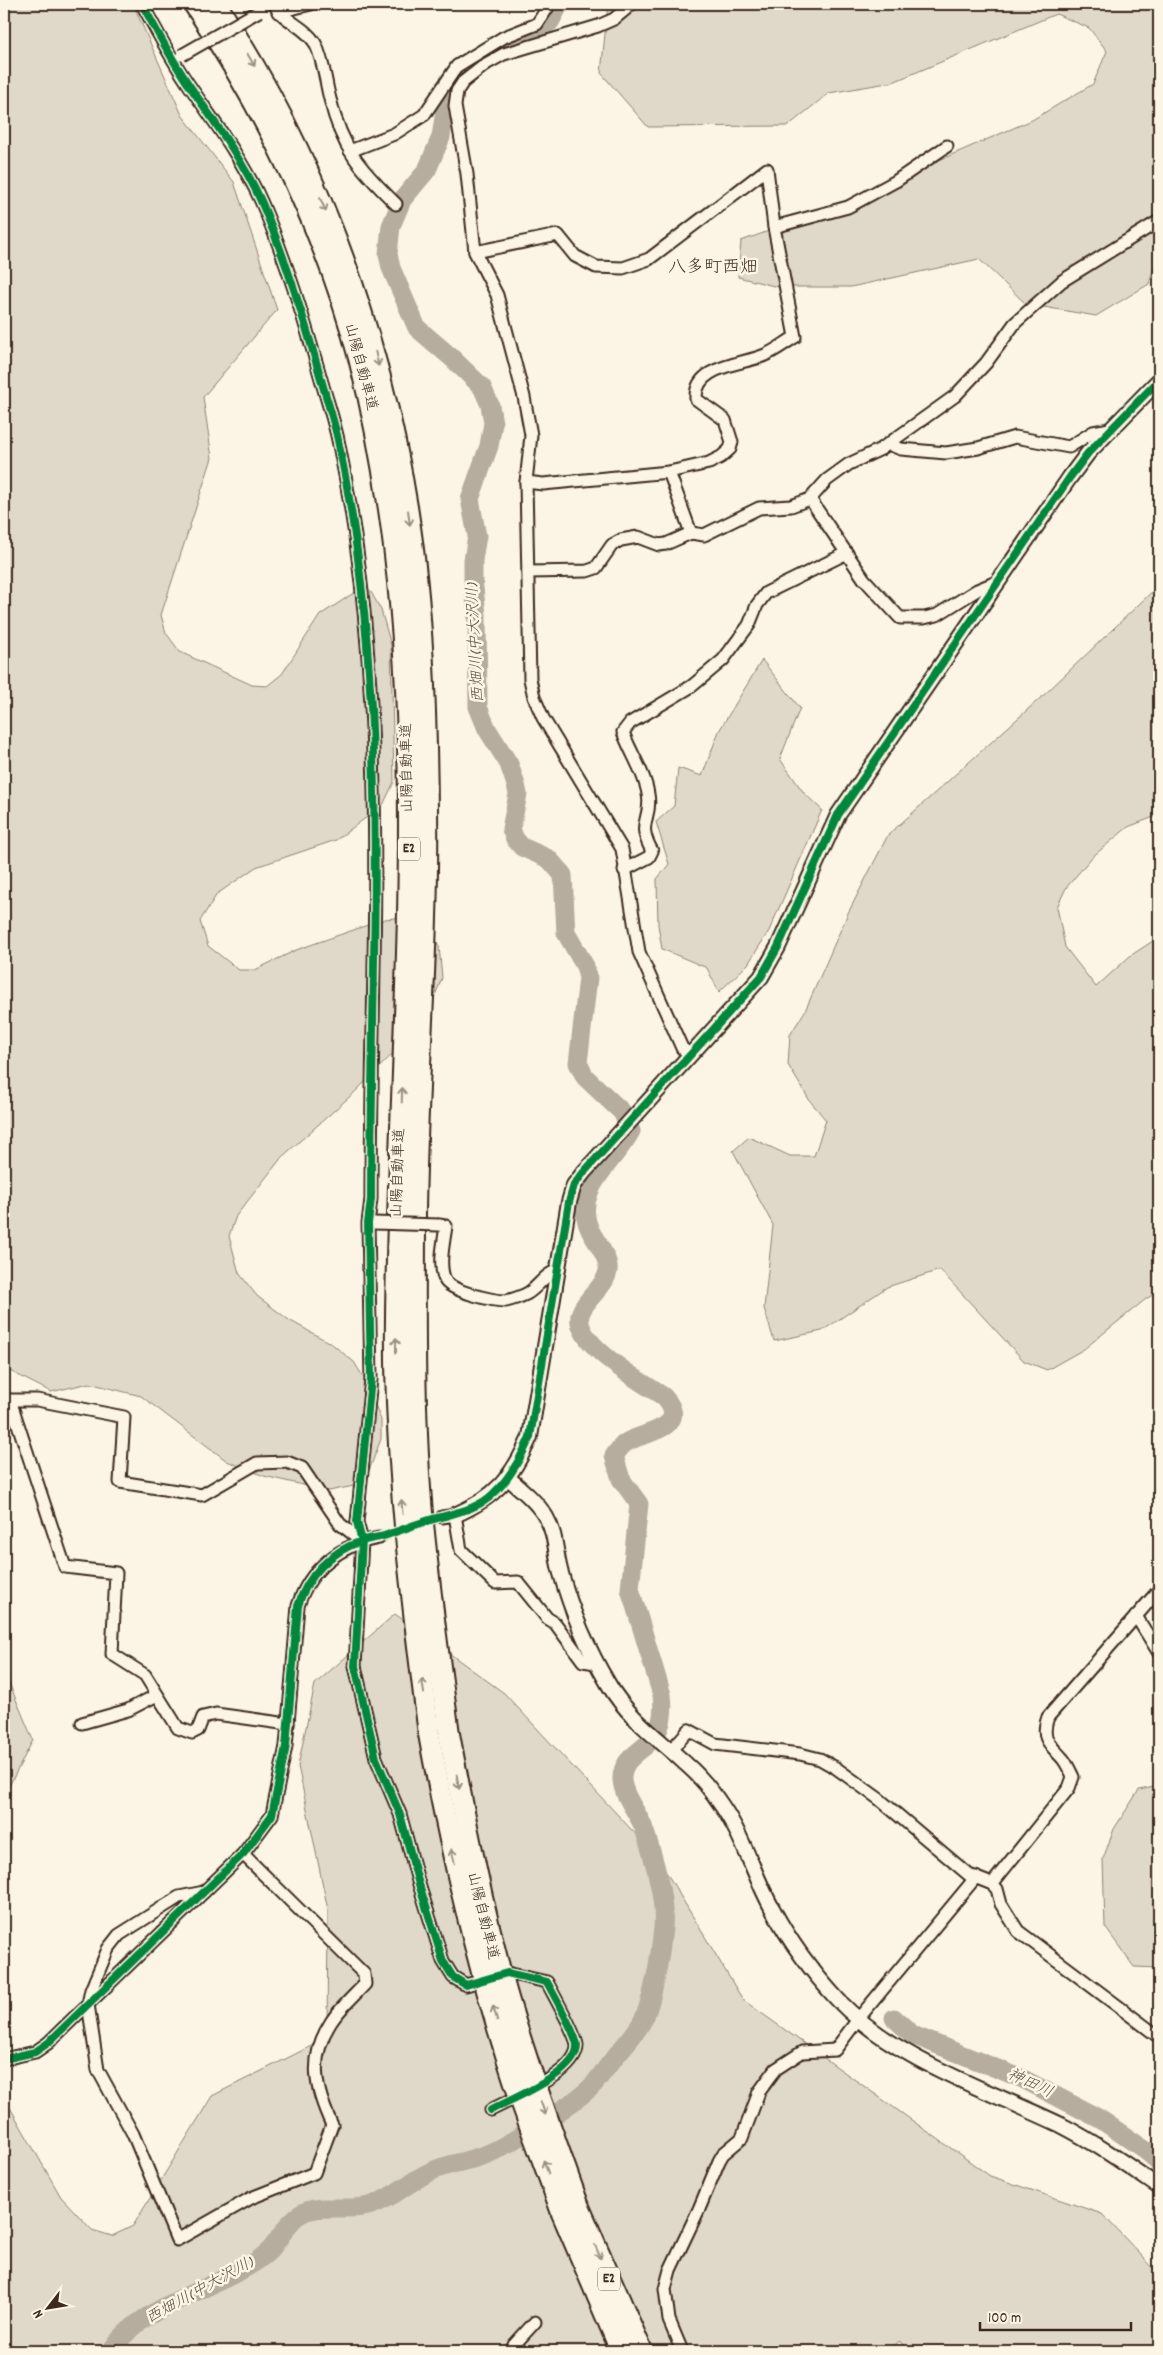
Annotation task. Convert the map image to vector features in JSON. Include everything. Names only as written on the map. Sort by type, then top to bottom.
[{"type":"highway","name":"山陽自動車道","points":[[194,4],[255,102],[288,167],[315,229],[338,290],[358,354],[377,434],[392,515],[406,669],[410,812],[398,1214],[396,1418],[402,1512],[429,1734],[443,1808],[481,1968],[518,2091],[571,2210],[642,2351]]},
{"type":"highway","name":"山陽自動車道","points":[[216,4],[270,92],[299,150],[351,276],[374,350],[394,430],[408,512],[423,664],[427,812],[425,961],[416,1205],[416,1419],[422,1510],[431,1596],[449,1734],[477,1878],[497,1960],[571,2210],[621,2351]]},
{"type":"street","points":[[142,4],[178,57],[186,82],[239,157],[261,202],[285,262],[313,350],[339,442],[347,487],[363,607],[372,722],[375,828],[371,1380],[357,1522],[362,1541],[356,1666],[376,1758],[400,1814],[418,1881],[443,1960],[453,1977],[466,1985],[507,1973],[547,1982],[577,2044],[574,2058],[563,2071],[491,2110]]},
{"type":"street","points":[[178,57],[269,4]]},
{"type":"street","points":[[276,8],[311,4]]},
{"type":"street","points":[[350,151],[394,134],[424,116],[457,66],[504,37],[537,24],[550,4]]},
{"type":"street","points":[[632,4],[614,19],[598,26],[504,54],[470,74],[457,91],[455,106],[467,174],[475,252],[497,295],[524,397],[530,435],[526,482],[530,679],[534,697],[543,718],[622,849],[639,952],[644,967],[682,1048],[690,1055]]},
{"type":"street","points":[[276,8],[314,41],[322,58],[330,100],[343,139],[361,170],[396,204]]},
{"type":"street","points":[[774,227],[848,207],[896,181],[947,146]]},
{"type":"street","points":[[475,252],[558,235],[568,250],[596,267],[623,268],[649,260],[767,168],[774,227],[795,337],[765,355],[715,371],[701,381],[696,392],[696,399],[725,420],[732,442],[730,449],[722,457],[709,463],[669,472],[543,484],[526,482]]},
{"type":"street","points":[[528,572],[587,571],[596,568],[612,545],[621,540],[638,537],[659,545],[691,533],[704,535],[758,508],[791,506],[810,499],[827,480],[849,464],[888,444],[955,396],[986,363],[1015,323],[1062,281],[1159,221]]},
{"type":"street","points":[[596,1663],[583,1661],[555,1623],[547,1618],[518,1582],[496,1583],[461,1550],[448,1516],[488,1498],[520,1459],[530,1437],[569,1202],[574,1185],[623,1127],[761,977],[778,947],[838,815],[1070,477],[1110,429],[1159,380]]},
{"type":"street","points":[[888,444],[901,449],[946,453],[978,448],[1015,436],[1069,447],[1093,432],[1110,429]]},
{"type":"street","points":[[669,472],[691,533]]},
{"type":"street","points":[[810,499],[864,579],[900,618],[924,618],[937,615],[977,590],[999,581]]},
{"type":"street","points":[[624,870],[649,856],[652,851],[645,838],[643,827],[649,804],[648,792],[623,732],[630,723],[692,686],[723,660],[749,625],[757,605],[766,593],[847,553]]},
{"type":"street","points":[[371,1223],[446,1226],[442,1266],[444,1278],[448,1286],[457,1290],[506,1301],[528,1293],[549,1273],[558,1270]]},
{"type":"street","points":[[288,1724],[216,1714],[203,1717],[198,1730],[192,1733],[185,1732],[178,1728],[145,1675],[112,1654],[116,1573],[65,1567],[7,1400],[37,1400],[124,1417],[120,1482],[202,1495],[257,1463],[287,1462],[302,1468],[340,1524],[362,1541]]},
{"type":"street","points":[[507,1477],[537,1504],[554,1534],[559,1567],[574,1612],[596,1663],[610,1688],[629,1714],[646,1731],[686,1764],[722,1807],[740,1837],[772,1910],[818,1976],[840,2002],[903,2049],[941,2070],[1063,2126],[1102,2148],[1159,2187]]},
{"type":"street","points":[[4,2059],[35,2052],[48,2043],[243,1854],[272,1815],[281,1774],[288,1724],[298,1606],[302,1592],[322,1564],[362,1541],[379,1538]]},
{"type":"street","points":[[992,1884],[1058,1803],[1069,1788],[1073,1777],[1045,1736],[1044,1728],[1048,1717],[1159,1590]]},
{"type":"street","points":[[1136,1616],[1159,1653]]},
{"type":"street","points":[[82,1724],[128,1710],[157,1695]]},
{"type":"street","points":[[666,1748],[689,1730],[715,1744],[800,1754],[820,1759],[836,1768],[879,1799],[969,1875],[992,1884],[997,1889],[1001,1904],[1018,1931],[1159,2037]]},
{"type":"street","points":[[204,1892],[178,1897],[119,1935],[108,1949],[91,1990],[88,2004],[98,2070],[133,2134],[177,2240],[251,2198],[314,2173],[332,2125],[320,2102],[315,2078],[318,2053],[331,2022],[365,1984],[364,1974],[243,1854]]},
{"type":"street","points":[[682,2351],[666,2307],[665,2289],[670,2270],[719,2161],[723,2154],[742,2138],[759,2092],[776,2069],[802,2052],[835,2050],[859,2018],[976,1877]]},
{"type":"street","points":[[511,2351],[514,2344],[535,2322]]},
{"type":"shaded area","points":[[4,4],[133,4],[182,115],[234,182],[277,310],[203,397],[212,458],[161,615],[166,633],[180,652],[252,685],[267,686],[282,674],[320,615],[363,587],[371,592],[381,610],[391,645],[394,782],[383,805],[336,840],[256,867],[217,894],[200,921],[208,946],[239,970],[255,970],[296,950],[385,919],[412,916],[431,932],[439,946],[442,978],[425,1021],[355,1092],[282,1157],[236,1216],[229,1236],[239,1273],[257,1296],[289,1320],[332,1344],[354,1362],[365,1380],[381,1420],[381,1439],[364,1484],[329,1491],[264,1476],[227,1461],[141,1396],[89,1383],[51,1392],[4,1368]]},
{"type":"shaded area","points":[[608,4],[1159,4],[1159,251],[1149,284],[1096,316],[1026,304],[979,259],[851,287],[778,287],[738,277],[741,241],[805,218],[1032,120],[1093,84],[1107,51],[1089,28],[1056,14],[893,82],[829,93],[788,126],[648,127],[601,73]]},
{"type":"shaded area","points":[[1159,585],[1159,815],[1128,827],[1092,857],[1066,888],[1057,907],[1065,947],[1096,987],[1130,956],[1159,937],[1159,1057],[1155,1070],[1153,1090],[1159,1109],[1159,1291],[1146,1299],[1084,1349],[1047,1370],[1024,1361],[940,1270],[887,1287],[822,1331],[774,1341],[764,1308],[773,1225],[733,1151],[749,1137],[790,1156],[814,1156],[826,1120],[810,1101],[788,1065],[790,1035],[805,1011],[848,913],[888,835],[1046,693]]},
{"type":"shaded area","points":[[762,660],[800,708],[780,759],[804,793],[822,810],[769,931],[748,964],[719,992],[707,968],[662,949],[658,925],[657,879],[669,864],[656,822],[674,806],[678,768],[702,776],[719,731]]},
{"type":"shaded area","points":[[395,1614],[504,1693],[657,1857],[743,2000],[990,2176],[1102,2214],[1159,2274],[1159,2351],[907,2351],[900,2341],[885,2351],[4,2351],[4,2097],[61,2197],[92,2230],[112,2236],[133,2226],[212,2096],[327,2038],[328,1910],[298,1766],[315,1684]]},
{"type":"shaded area","points":[[4,1671],[33,1740],[4,1796]]},
{"type":"shaded area","points":[[1159,1786],[1159,1968],[1134,1967],[1105,1927],[1103,1859],[1114,1829],[1139,1790]]},
{"type":"waterway","name":"西畑川(中大沢川)","points":[[111,2351],[134,2326],[149,2316],[180,2299],[239,2272],[260,2258],[270,2250],[295,2218],[301,2214],[314,2209],[356,2208],[380,2202],[432,2171],[494,2151],[562,2110],[594,2084],[637,2031],[649,2006],[657,1973],[663,1928],[661,1890],[655,1863],[643,1826],[628,1798],[622,1780],[628,1761],[653,1738],[659,1728],[663,1712],[663,1701],[630,1589],[639,1504],[621,1479],[614,1456],[625,1443],[654,1432],[669,1422],[672,1416],[671,1407],[664,1397],[610,1360],[586,1336],[580,1324],[581,1312],[603,1282],[608,1271],[605,1255],[590,1230],[586,1216],[586,1202],[590,1189],[597,1177],[624,1143],[631,1131],[622,1112],[585,1077],[578,1063],[588,978],[585,966],[566,933],[563,875],[549,859],[522,847],[515,839],[511,829],[518,794],[516,785],[509,764],[487,729],[478,707],[477,615],[473,579],[473,560],[477,536],[470,499],[489,446],[493,423],[490,405],[482,387],[417,328],[391,268],[388,254],[391,226],[402,200],[427,170],[441,137],[448,91],[455,82],[498,49],[529,35],[550,22],[560,4]]},
{"type":"waterway","name":"神田川","points":[[894,2018],[913,2035],[1023,2079],[1100,2119],[1159,2162]]},
{"type":"tunnel","points":[[379,1538],[442,1517]]},
{"type":"cycle path","points":[[142,4],[176,65],[245,170],[261,201],[279,245],[333,420],[355,538],[366,631],[372,726],[375,915],[371,1199],[368,1223],[371,1379],[357,1522],[362,1541],[355,1666],[376,1758],[400,1814],[418,1881],[443,1961],[453,1977],[466,1985],[507,1973],[547,1982],[576,2040],[577,2045],[574,2055],[556,2075],[543,2084],[491,2110]]},
{"type":"cycle path","points":[[4,2059],[35,2052],[48,2043],[243,1854],[272,1815],[286,1746],[298,1606],[307,1585],[314,1575],[330,1558],[351,1545],[462,1511],[482,1503],[510,1475],[530,1437],[569,1202],[574,1185],[761,977],[778,947],[838,815],[1070,477],[1088,453],[1159,380]]},
{"type":"district","name":"八多町西畑","points":[[713,268]]}]
